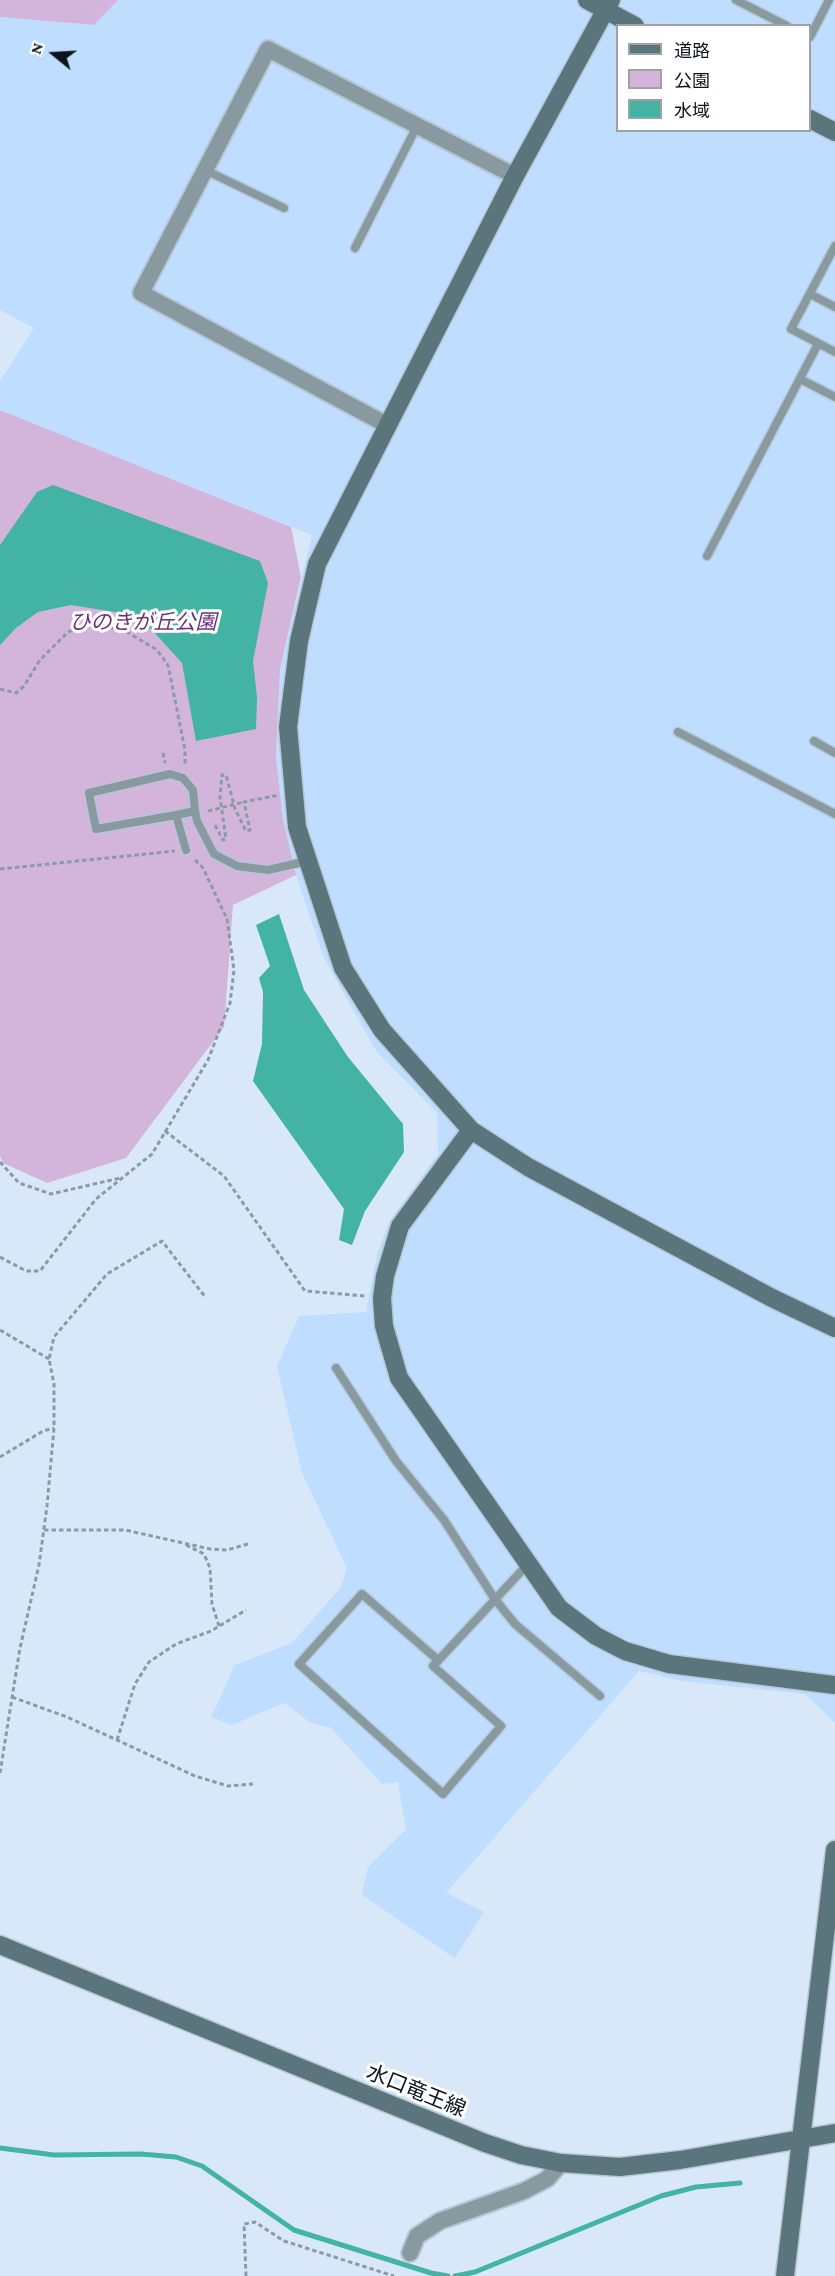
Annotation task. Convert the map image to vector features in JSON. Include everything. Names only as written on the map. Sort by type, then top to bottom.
[{"type":"street","points":[[587,0],[608,5],[632,24]]},
{"type":"street","points":[[608,5],[515,176],[317,564],[299,641],[288,727],[297,827],[343,968],[382,1030],[471,1130],[528,1167],[772,1298],[835,1328]]},
{"type":"street","points":[[387,425],[141,293],[268,49],[515,176]]},
{"type":"street","points":[[811,120],[835,132]]},
{"type":"street","points":[[471,1130],[400,1226],[385,1276],[382,1298],[384,1326],[399,1378],[559,1608],[596,1636],[625,1652],[669,1664],[835,1685]]},
{"type":"street","points":[[785,2276],[803,2139],[835,1850]]},
{"type":"street","name":"水口竜王線","points":[[0,1945],[485,2143],[521,2155],[561,2163],[620,2168],[835,2133]]},
{"type":"street","points":[[410,2253],[417,2236],[441,2221],[524,2191],[547,2179],[561,2163]]},
{"type":"lane","points":[[736,0],[783,24]]},
{"type":"lane","points":[[811,35],[829,0]]},
{"type":"lane","points":[[355,248],[417,126]]},
{"type":"lane","points":[[205,170],[284,208]]},
{"type":"lane","points":[[835,246],[832,261],[810,294],[791,329],[835,352]]},
{"type":"lane","points":[[810,294],[835,307]]},
{"type":"lane","points":[[707,556],[818,344]]},
{"type":"lane","points":[[800,379],[835,397]]},
{"type":"lane","points":[[678,732],[835,814]]},
{"type":"lane","points":[[814,741],[835,753]]},
{"type":"lane","points":[[195,811],[96,829],[89,793],[170,774],[183,778],[193,790],[197,821],[214,854],[237,866],[268,870],[308,861]]},
{"type":"lane","points":[[177,815],[186,850]]},
{"type":"lane","points":[[336,1368],[396,1461],[444,1520],[494,1598],[515,1624],[600,1696]]},
{"type":"lane","points":[[438,1660],[362,1594],[299,1664],[442,1794],[501,1726],[433,1666],[528,1564]]},
{"type":"path","points":[[0,689],[16,693],[24,686],[40,660],[68,632],[84,626],[102,626],[127,632],[157,650],[168,665],[185,750],[185,766]]},
{"type":"path","points":[[163,753],[165,764]]},
{"type":"path","points":[[213,821],[223,840],[226,839],[222,775],[226,775],[234,805],[246,831],[249,830],[244,802]]},
{"type":"path","points":[[209,811],[284,795]]},
{"type":"path","points":[[0,869],[186,850],[203,868],[227,919],[234,970],[231,1003],[208,1060],[152,1154],[96,1199],[40,1271],[26,1270],[0,1257]]},
{"type":"path","points":[[165,1131],[213,1165],[224,1176],[305,1291],[382,1298]]},
{"type":"path","points":[[0,1162],[19,1183],[51,1194],[122,1178]]},
{"type":"path","points":[[0,1773],[20,1648],[39,1565],[44,1530],[54,1428],[54,1384],[49,1359],[54,1337],[107,1274],[162,1241],[206,1299]]},
{"type":"path","points":[[0,1330],[49,1359]]},
{"type":"path","points":[[0,1457],[43,1431],[54,1428]]},
{"type":"path","points":[[44,1530],[125,1530],[227,1550],[248,1545]]},
{"type":"path","points":[[182,1543],[204,1554],[210,1568],[212,1604],[219,1626]]},
{"type":"path","points":[[117,1740],[135,1684],[149,1662],[176,1644],[219,1626],[246,1610]]},
{"type":"path","points":[[12,1697],[117,1740],[195,1776],[228,1786],[253,1784]]},
{"type":"path","points":[[246,2276],[244,2224],[255,2222],[284,2241],[394,2276]]},
{"type":"shaded area","points":[[118,0],[835,0],[835,1723],[805,1694],[682,1681],[639,1671],[446,1893],[484,1912],[455,1958],[362,1895],[368,1867],[406,1829],[398,1782],[382,1784],[331,1728],[311,1723],[284,1703],[232,1725],[211,1717],[235,1665],[292,1643],[341,1587],[347,1568],[302,1473],[277,1366],[299,1316],[366,1312],[377,1254],[389,1222],[438,1154],[437,1113],[376,1051],[324,958],[296,875],[283,819],[276,758],[280,669],[312,535],[0,410],[0,381],[34,328],[0,310],[0,17],[94,25]]},
{"type":"green space","points":[[0,0],[118,0],[94,25],[0,17]]},
{"type":"green space","name":"ひのきが丘公園","points":[[0,410],[291,527],[301,577],[280,669],[276,758],[283,819],[296,875],[233,905],[224,1027],[126,1158],[47,1183],[3,1163],[0,1156]]},
{"type":"water","points":[[53,485],[260,561],[268,583],[253,661],[257,697],[256,729],[196,741],[182,663],[153,631],[137,620],[115,612],[71,605],[38,612],[16,628],[0,645],[0,545],[37,492]]},
{"type":"water","points":[[279,914],[304,990],[348,1057],[403,1124],[404,1152],[365,1211],[352,1245],[339,1240],[344,1209],[253,1081],[262,1044],[263,992],[259,978],[270,966],[256,925]]},
{"type":"waterway","points":[[0,2148],[54,2155],[141,2154],[176,2157],[202,2166],[294,2230],[431,2273],[448,2276]]},
{"type":"waterway","points":[[455,2276],[475,2272],[661,2196],[696,2187],[740,2183]]}]
